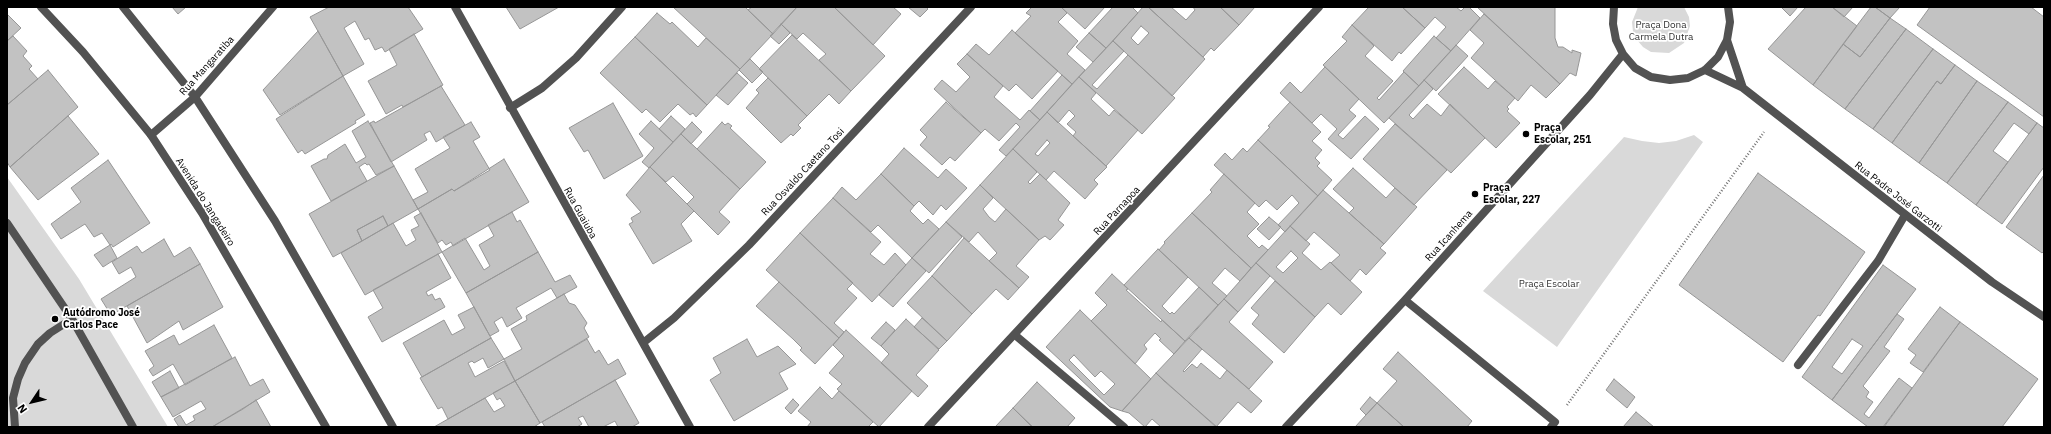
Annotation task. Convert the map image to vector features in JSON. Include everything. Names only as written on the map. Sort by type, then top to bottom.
[{"type":"street","name":"Avenida do Jangadeiro","points":[[41,7],[83,52],[151,135],[202,213],[326,427]]},
{"type":"street","points":[[123,7],[195,97],[275,221],[393,427]]},
{"type":"street","name":"Rua Mangaratiba","points":[[151,135],[195,97],[273,7]]},
{"type":"street","name":"Rua Guaiuba","points":[[455,7],[510,108],[690,427]]},
{"type":"street","points":[[510,108],[542,88],[576,58],[622,7]]},
{"type":"street","name":"Rua Osvaldo Caetano Tosi","points":[[642,343],[674,318],[749,245],[971,7]]},
{"type":"street","name":"Rua Parnapoa","points":[[928,427],[1319,7]]},
{"type":"street","points":[[1614,7],[1613,24],[1616,40],[1623,54],[1635,68],[1651,77],[1670,80],[1688,78],[1705,70],[1718,57],[1727,40],[1730,22],[1728,7]]},
{"type":"street","points":[[1727,40],[1743,88]]},
{"type":"street","name":"Rua Icanhema","points":[[1286,427],[1405,300],[1590,95],[1623,54]]},
{"type":"street","name":"Rua Padre José Garzotti","points":[[1705,70],[1743,88],[1992,282],[2044,317]]},
{"type":"street","points":[[1798,365],[1878,262],[1905,215]]},
{"type":"street","points":[[7,224],[72,319],[133,427]]},
{"type":"street","points":[[1405,300],[1553,424]]},
{"type":"street","points":[[15,427],[13,398],[18,379],[25,363],[38,344],[50,333],[72,319]]},
{"type":"street","points":[[1015,335],[1124,427]]},
{"type":"path","points":[[1553,424],[1776,115]]},
{"type":"green space","name":"Praça Dona Carmela Dutra","points":[[1638,7],[1684,7],[1689,17],[1690,26],[1684,43],[1669,53],[1651,52],[1643,47],[1633,32],[1632,22]]},
{"type":"green space","name":"Praça Escolar","points":[[1694,135],[1703,142],[1557,347],[1483,291],[1624,137],[1659,143],[1676,141]]},
{"type":"green space","name":"Autódromo José Carlos Pace","points":[[7,177],[79,279],[168,427],[7,427]]},
{"type":"building","points":[[172,7],[186,7],[178,14]]},
{"type":"building","points":[[329,7],[408,7],[423,29],[385,52],[382,47],[375,50],[369,38],[365,40],[355,21],[344,28],[364,64],[343,76],[310,17]]},
{"type":"building","points":[[506,7],[559,7],[520,29]]},
{"type":"building","points":[[673,7],[745,7],[773,34],[740,69]]},
{"type":"building","points":[[752,7],[797,7],[773,34],[748,10]]},
{"type":"building","points":[[797,7],[834,7],[885,56],[851,91],[819,60],[826,54],[803,33],[797,39],[781,24]]},
{"type":"building","points":[[834,7],[893,7],[901,14],[873,45]]},
{"type":"building","points":[[908,7],[926,7],[928,9],[920,17]]},
{"type":"building","points":[[1032,7],[1061,7],[1067,13],[1058,22],[1078,41],[1067,54],[1085,70],[1072,84],[1015,33],[1031,16],[1026,13]]},
{"type":"building","points":[[1061,7],[1105,7],[1085,29]]},
{"type":"building","points":[[1113,7],[1132,7],[1138,13],[1106,48],[1089,33]]},
{"type":"building","points":[[1143,7],[1148,7],[1205,59],[1172,96],[1113,41]],"holes":[[[1141,26],[1149,33],[1138,45],[1131,38]]]},
{"type":"building","points":[[1148,7],[1171,7],[1186,20],[1195,10],[1193,7],[1220,7],[1239,25],[1214,51],[1211,48],[1203,57]]},
{"type":"building","points":[[1220,7],[1255,7],[1239,25]]},
{"type":"building","points":[[1369,7],[1402,7],[1425,28],[1401,54],[1399,52],[1392,61],[1352,25]]},
{"type":"building","points":[[1402,7],[1456,7],[1461,11],[1465,7],[1469,7],[1480,18],[1451,51],[1436,38],[1446,27],[1435,17],[1425,28]]},
{"type":"building","points":[[1477,7],[1555,7],[1555,38],[1558,47],[1563,47],[1572,53],[1572,50],[1581,53],[1576,76],[1570,73],[1560,84]]},
{"type":"building","points":[[1781,7],[1798,7],[1790,16]]},
{"type":"building","points":[[1806,7],[1832,7],[1857,26],[1813,85],[1768,49]]},
{"type":"building","points":[[1832,7],[1853,7],[1844,17]]},
{"type":"building","points":[[1871,7],[1875,7],[1890,18],[1860,57],[1843,44]]},
{"type":"building","points":[[1875,7],[1900,7],[1890,18]]},
{"type":"building","points":[[1930,7],[2031,7],[2044,17],[2044,117],[1917,25]]},
{"type":"building","points":[[657,13],[670,24],[672,22],[698,47],[706,38],[740,69],[707,105],[635,37]]},
{"type":"building","points":[[7,14],[21,28],[7,41]]},
{"type":"building","points":[[1484,14],[1560,84],[1546,98],[1531,85],[1518,101],[1471,58],[1484,43],[1470,30]]},
{"type":"building","points":[[1890,18],[1906,29],[1845,109],[1813,85],[1843,44],[1860,57]]},
{"type":"building","points":[[781,24],[790,33],[779,44],[770,36]]},
{"type":"building","points":[[1352,25],[1374,46],[1365,56],[1393,81],[1377,98],[1379,100],[1404,72],[1419,86],[1384,123],[1323,65],[1347,41],[1342,37]]},
{"type":"building","points":[[1906,29],[1933,49],[1873,129],[1845,109]]},
{"type":"building","points":[[1012,30],[1058,71],[1032,99],[1016,84],[1009,91],[967,54],[976,44],[989,55]]},
{"type":"building","points":[[318,31],[343,76],[280,115],[263,90]]},
{"type":"building","points":[[1089,33],[1106,48],[1093,62],[1076,47]]},
{"type":"building","points":[[414,34],[443,85],[403,107],[402,105],[386,114],[368,81],[397,65],[389,49]]},
{"type":"building","points":[[792,35],[851,91],[839,104],[829,94],[807,116],[759,69]]},
{"type":"building","points":[[13,36],[27,51],[23,56],[32,66],[29,69],[38,79],[7,105],[7,41]]},
{"type":"building","points":[[1434,36],[1451,51],[1419,86],[1403,71]]},
{"type":"building","points":[[635,37],[707,105],[696,117],[693,113],[690,115],[678,104],[660,122],[646,109],[642,113],[600,73]]},
{"type":"building","points":[[1113,41],[1124,51],[1092,85],[1097,89],[1128,55],[1175,98],[1142,134],[1079,77]]},
{"type":"building","points":[[1456,45],[1468,56],[1436,91],[1424,80]]},
{"type":"building","points":[[1933,49],[1955,65],[1941,84],[1937,81],[1892,143],[1873,129]]},
{"type":"building","points":[[967,54],[1003,86],[994,97],[1020,120],[1029,110],[1040,120],[1006,156],[999,150],[1020,127],[1016,123],[999,141],[985,129],[981,133],[934,89],[942,80],[956,92],[970,77],[957,64]]},
{"type":"building","points":[[750,59],[763,72],[752,83],[739,70]]},
{"type":"building","points":[[1955,65],[1977,81],[1919,163],[1892,143],[1937,81],[1941,84]]},
{"type":"building","points":[[1325,67],[1359,99],[1349,110],[1356,116],[1338,135],[1343,139],[1365,116],[1379,129],[1351,159],[1328,139],[1337,129],[1321,114],[1312,123],[1280,93],[1290,82],[1301,93]]},
{"type":"building","points":[[1464,67],[1488,89],[1495,81],[1515,98],[1507,107],[1509,109],[1507,111],[1520,123],[1496,148],[1438,94]]},
{"type":"building","points":[[48,70],[78,107],[10,167],[7,162],[7,105]]},
{"type":"building","points":[[737,73],[748,83],[728,105],[716,95]]},
{"type":"building","points":[[1062,75],[1072,84],[1040,120],[1030,111]]},
{"type":"building","points":[[343,76],[365,115],[355,121],[356,123],[305,154],[302,150],[298,153],[276,119]]},
{"type":"building","points":[[1079,77],[1096,93],[1091,99],[1109,116],[1114,110],[1138,130],[1106,166],[1073,136],[1076,132],[1067,124],[1075,116],[1069,110],[1058,123],[1047,112]]},
{"type":"building","points":[[768,78],[807,116],[798,125],[801,128],[793,136],[791,134],[781,143],[746,108],[759,93],[756,90]]},
{"type":"building","points":[[1424,80],[1433,89],[1409,115],[1413,119],[1427,104],[1441,116],[1450,104],[1485,138],[1451,173],[1389,118]]},
{"type":"building","points":[[1977,81],[2008,102],[1947,183],[1919,163]]},
{"type":"building","points":[[441,86],[465,125],[436,142],[430,131],[424,134],[427,140],[391,162],[370,123],[374,121],[375,123]]},
{"type":"building","points":[[946,102],[981,133],[955,161],[950,157],[942,165],[920,145],[927,137],[920,130]]},
{"type":"building","points":[[1290,102],[1321,132],[1312,141],[1322,150],[1315,158],[1320,163],[1317,166],[1332,180],[1318,196],[1258,140],[1270,127],[1268,126]]},
{"type":"building","points":[[2008,102],[2037,123],[2029,134],[2014,123],[1993,151],[2008,162],[1976,205],[1947,183]]},
{"type":"building","points":[[613,103],[643,156],[604,179],[588,150],[584,152],[569,128]]},
{"type":"building","points":[[1047,112],[1107,167],[1094,180],[1098,184],[1085,199],[1054,171],[1046,180],[1013,149]],"holes":[[[1047,140],[1050,143],[1038,156],[1035,154]]]},
{"type":"building","points":[[68,116],[99,154],[38,200],[10,167]]},
{"type":"building","points":[[671,116],[685,129],[673,142],[659,129]]},
{"type":"building","points":[[368,121],[394,166],[376,175],[369,164],[367,165],[365,163],[359,167],[367,181],[331,201],[311,166],[324,159],[327,159],[328,155],[345,144],[356,163],[366,157],[352,131]]},
{"type":"building","points":[[651,121],[673,142],[649,168],[642,162],[654,148],[639,134]]},
{"type":"building","points":[[471,122],[480,137],[473,141],[490,170],[454,191],[452,189],[418,209],[413,200],[428,192],[415,169],[450,148],[443,137]]},
{"type":"building","points":[[692,122],[702,132],[691,144],[681,134]]},
{"type":"building","points":[[722,122],[725,125],[728,123],[732,126],[730,128],[766,162],[740,189],[697,149]]},
{"type":"building","points":[[2037,123],[2044,128],[2044,167],[2002,224],[1976,205]]},
{"type":"building","points":[[1395,124],[1447,170],[1414,205],[1363,159]]},
{"type":"building","points":[[681,134],[740,189],[719,212],[730,222],[718,235],[687,204],[694,197],[673,176],[666,182],[650,167]]},
{"type":"building","points":[[1258,140],[1318,196],[1285,232],[1278,225],[1299,203],[1292,195],[1277,210],[1266,200],[1259,207],[1214,165],[1225,153],[1232,160],[1243,148],[1247,152]]},
{"type":"building","points":[[904,148],[938,178],[946,169],[967,188],[946,210],[941,205],[933,215],[919,201],[914,206],[881,174]]},
{"type":"building","points":[[1013,149],[1037,172],[1028,182],[1030,184],[1040,174],[1070,203],[1058,220],[1064,225],[1050,240],[1045,236],[1039,240],[980,185]]},
{"type":"building","points":[[504,159],[529,202],[453,246],[451,242],[446,245],[442,240],[438,243],[418,209],[452,189],[454,191]]},
{"type":"building","points":[[108,160],[150,223],[113,247],[102,233],[94,237],[85,224],[61,239],[51,224],[81,202],[71,188]]},
{"type":"building","points":[[394,166],[418,209],[388,226],[383,216],[357,230],[362,241],[333,257],[309,214]]},
{"type":"building","points":[[650,167],[694,211],[681,224],[692,241],[653,264],[629,224],[633,222],[631,218],[641,212],[626,195]]},
{"type":"building","points":[[1353,168],[1386,198],[1395,188],[1417,207],[1384,244],[1349,213],[1354,208],[1333,189]]},
{"type":"building","points":[[1758,173],[1865,252],[1820,316],[1818,315],[1783,362],[1679,285]]},
{"type":"building","points":[[881,174],[914,206],[910,211],[923,224],[928,219],[939,229],[912,258],[878,225],[871,232],[833,198],[842,187],[856,200]]},
{"type":"building","points":[[1224,174],[1255,203],[1247,212],[1259,224],[1247,236],[1259,248],[1262,245],[1268,250],[1251,268],[1192,213],[1212,192],[1210,190]]},
{"type":"building","points":[[2044,175],[2044,251],[2042,253],[2006,227]]},
{"type":"building","points":[[980,185],[993,198],[983,209],[989,217],[995,222],[1006,209],[1039,240],[1016,266],[1029,277],[1019,288],[989,261],[997,253],[978,232],[969,242],[946,222]]},
{"type":"building","points":[[1323,190],[1384,244],[1380,248],[1386,253],[1366,275],[1360,269],[1350,281],[1331,263],[1340,255],[1314,232],[1306,241],[1290,226]]},
{"type":"building","points":[[833,198],[881,242],[870,254],[884,265],[895,253],[906,265],[872,302],[800,233]]},
{"type":"building","points":[[512,212],[517,222],[520,220],[538,252],[466,293],[442,252],[465,238],[484,270],[490,266],[479,245],[494,236],[488,225]]},
{"type":"building","points":[[421,213],[442,252],[365,295],[341,253],[393,223],[406,246],[416,240],[411,230],[419,226],[414,217]]},
{"type":"building","points":[[1192,213],[1251,268],[1240,281],[1225,268],[1212,283],[1227,296],[1218,305],[1159,250],[1165,243],[1164,242]]},
{"type":"building","points":[[383,216],[388,226],[362,241],[357,230]]},
{"type":"building","points":[[1269,217],[1281,227],[1269,240],[1257,229]]},
{"type":"building","points":[[946,222],[962,237],[929,273],[912,258]]},
{"type":"building","points":[[1290,226],[1310,244],[1302,253],[1321,270],[1330,262],[1362,292],[1341,315],[1328,303],[1315,317],[1256,263]],"holes":[[[1291,251],[1298,258],[1283,273],[1276,267]]]},
{"type":"building","points":[[800,233],[853,283],[847,289],[857,298],[834,323],[844,332],[839,338],[766,270]]},
{"type":"building","points":[[964,238],[1019,288],[1008,300],[996,289],[972,314],[932,276]]},
{"type":"building","points":[[164,239],[174,257],[190,247],[200,264],[111,315],[101,299],[136,277],[131,267],[119,274],[112,262],[137,246],[142,253]]},
{"type":"building","points":[[110,245],[117,258],[103,267],[94,255]]},
{"type":"building","points":[[1158,249],[1188,277],[1162,306],[1170,314],[1172,312],[1174,314],[1199,287],[1218,305],[1185,341],[1124,285]]},
{"type":"building","points":[[538,252],[555,282],[570,275],[577,287],[557,298],[551,288],[516,308],[522,318],[507,327],[502,317],[494,322],[499,331],[490,336],[466,293]]},
{"type":"building","points":[[438,254],[451,278],[426,292],[428,296],[432,294],[435,300],[440,298],[445,307],[382,342],[368,317],[383,308],[373,290]]},
{"type":"building","points":[[912,258],[926,271],[893,307],[879,295]]},
{"type":"building","points":[[1256,263],[1270,276],[1238,312],[1224,299]]},
{"type":"building","points":[[200,264],[223,307],[183,330],[179,321],[147,343],[127,306]]},
{"type":"building","points":[[1883,265],[1916,289],[1832,400],[1802,377]],"holes":[[[1852,339],[1863,346],[1842,374],[1832,367]]]},
{"type":"building","points":[[1112,274],[1128,289],[1126,290],[1161,322],[1162,320],[1185,341],[1174,354],[1159,340],[1161,339],[1155,333],[1144,345],[1147,349],[1135,364],[1091,321],[1107,305],[1095,293]]},
{"type":"building","points":[[932,276],[972,314],[947,341],[907,303]]},
{"type":"building","points":[[1275,281],[1315,317],[1284,353],[1252,324],[1259,315],[1251,308]]},
{"type":"building","points":[[779,282],[839,338],[815,364],[800,350],[802,348],[793,339],[756,306]]},
{"type":"building","points":[[564,294],[569,303],[575,305],[587,323],[584,328],[589,337],[515,381],[504,359],[522,349],[511,329],[527,320],[526,316]]},
{"type":"building","points":[[1224,299],[1238,312],[1229,322],[1273,362],[1249,389],[1189,338]]},
{"type":"building","points":[[474,307],[491,338],[422,377],[403,343],[444,320],[452,335],[465,328],[458,315]]},
{"type":"building","points":[[1940,307],[1960,322],[1923,372],[1910,363],[1916,355],[1908,349]]},
{"type":"building","points":[[1080,310],[1151,379],[1122,411],[1110,407],[1046,347]],"holes":[[[1074,355],[1095,377],[1101,371],[1115,384],[1104,395],[1069,360]]]},
{"type":"building","points":[[1897,314],[1904,319],[1884,347],[1890,351],[1863,386],[1869,392],[1866,397],[1873,402],[1864,414],[1869,418],[1899,378],[1912,388],[1883,427],[1868,427],[1832,400]]},
{"type":"building","points":[[922,318],[947,341],[939,349],[914,327]]},
{"type":"building","points":[[906,319],[939,350],[916,375],[928,386],[918,397],[881,363],[889,354],[881,346]]},
{"type":"building","points":[[886,322],[895,330],[881,346],[871,338]]},
{"type":"building","points":[[1960,322],[2038,379],[2002,427],[1884,427]]},
{"type":"building","points":[[214,325],[232,358],[185,385],[173,364],[153,376],[149,370],[154,366],[145,351],[174,335],[179,345]]},
{"type":"building","points":[[846,330],[912,391],[879,427],[837,389],[842,384],[829,373],[844,356],[833,345]]},
{"type":"building","points":[[491,338],[504,359],[488,368],[483,358],[474,363],[472,361],[468,363],[475,377],[504,361],[515,381],[448,419],[442,407],[438,409],[420,378]]},
{"type":"building","points":[[1189,338],[1202,349],[1183,371],[1184,372],[1192,364],[1197,368],[1201,363],[1220,379],[1227,370],[1262,401],[1251,413],[1238,402],[1216,427],[1156,373]]},
{"type":"building","points":[[587,339],[595,353],[599,350],[608,365],[618,359],[626,374],[540,423],[515,381]]},
{"type":"building","points":[[747,339],[757,357],[778,346],[796,364],[779,373],[788,389],[734,421],[710,380],[721,373],[713,358]]},
{"type":"building","points":[[1398,352],[1472,421],[1467,427],[1404,427],[1377,403],[1397,381],[1383,369]]},
{"type":"building","points":[[235,357],[250,386],[263,379],[270,392],[212,427],[179,427],[174,419],[180,415],[186,425],[195,420],[193,416],[206,409],[201,401],[173,417],[161,397]]},
{"type":"building","points":[[170,371],[179,388],[161,397],[152,382]]},
{"type":"building","points":[[1156,373],[1217,427],[1161,427],[1152,419],[1145,427],[1129,413],[1122,411]]},
{"type":"building","points":[[1614,379],[1635,397],[1627,408],[1606,390]]},
{"type":"building","points":[[615,380],[639,423],[632,427],[618,427],[615,421],[603,427],[589,427],[583,416],[578,418],[582,424],[577,427],[545,427],[542,422]]},
{"type":"building","points":[[515,381],[540,423],[534,427],[434,427],[485,398],[494,412],[505,406],[500,398],[497,400],[493,393]]},
{"type":"building","points":[[1037,382],[1075,418],[1067,427],[1033,427],[1013,408]]},
{"type":"building","points":[[820,387],[832,399],[839,391],[873,422],[868,427],[807,427],[811,422],[798,411]]},
{"type":"building","points":[[1370,397],[1377,403],[1366,415],[1360,409]]},
{"type":"building","points":[[793,399],[799,405],[791,414],[785,408]]},
{"type":"building","points":[[256,400],[271,427],[212,427],[243,409]]},
{"type":"building","points":[[1377,403],[1404,427],[1355,427]]},
{"type":"building","points":[[1013,408],[1032,427],[995,427]]},
{"type":"building","points":[[1636,412],[1654,427],[1623,427]]},
{"type":"place","name":"Praça Escolar, 251","points":[[1526,134]]},
{"type":"place","name":"Praça Escolar, 227","points":[[1475,194]]},
{"type":"place","name":"Autódromo José Carlos Pace","points":[[55,319]]}]
